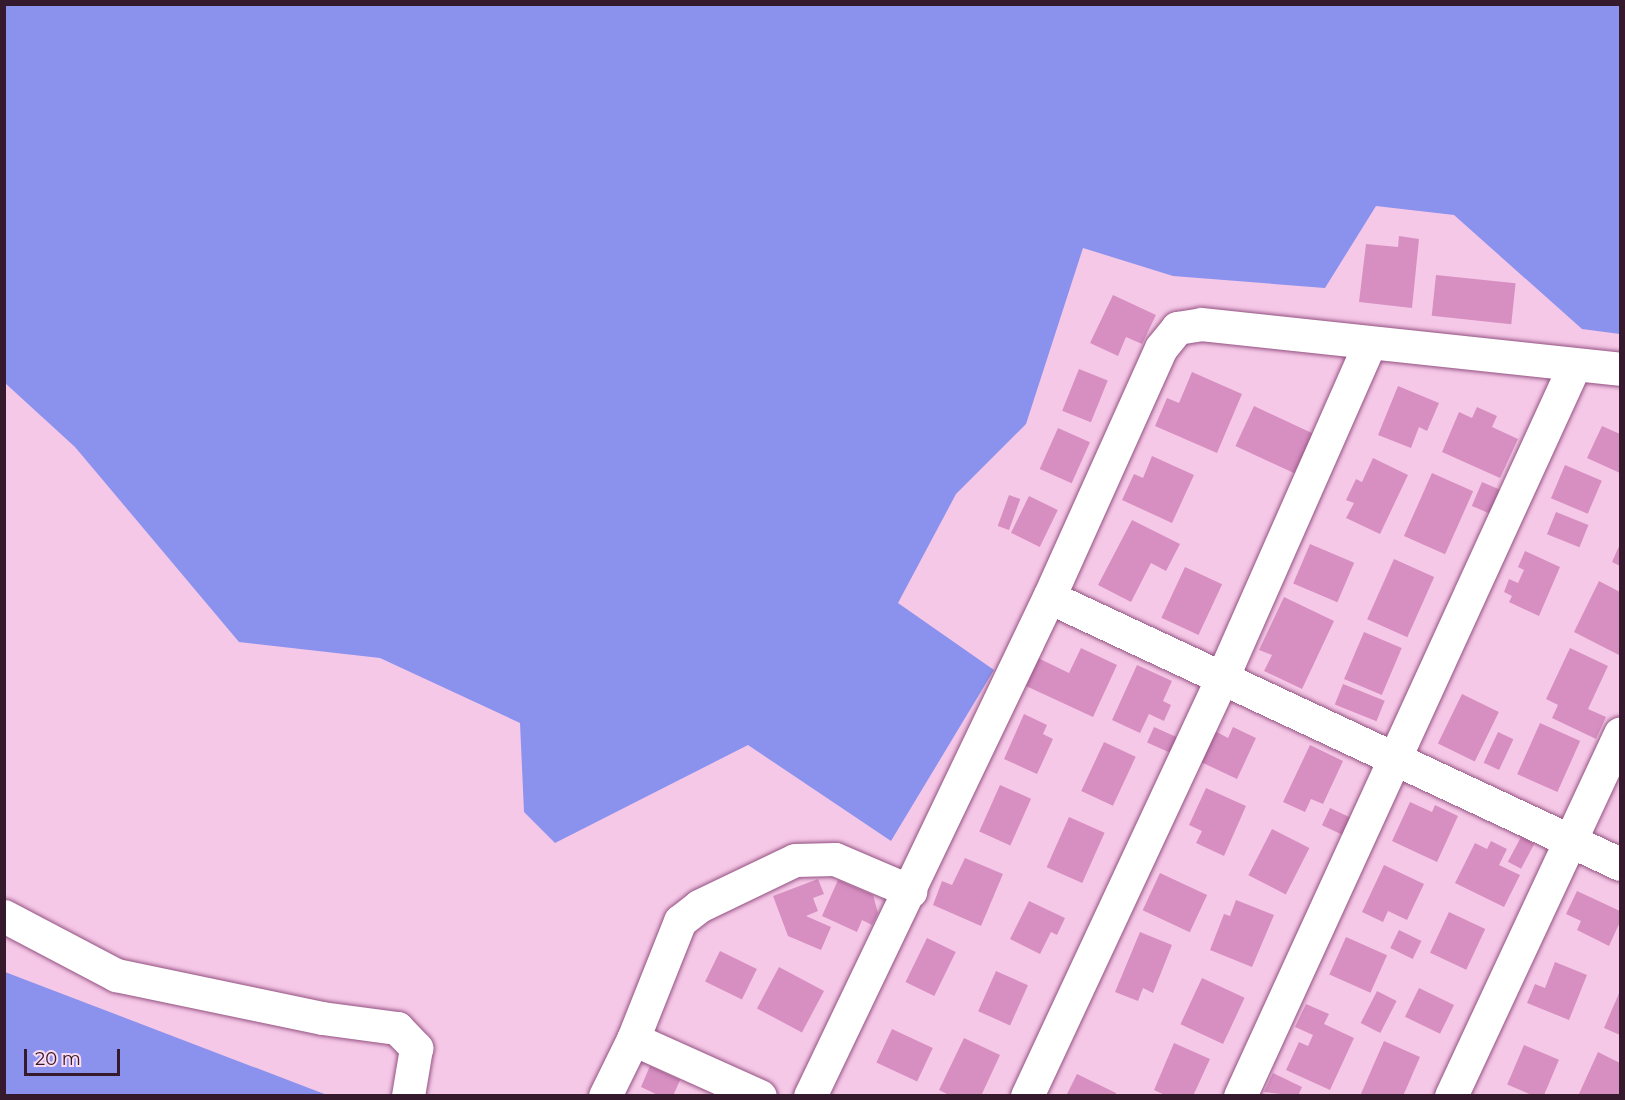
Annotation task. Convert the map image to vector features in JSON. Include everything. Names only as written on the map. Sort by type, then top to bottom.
[{"type":"street","points":[[810,1095],[910,891],[1049,597],[1161,348],[1177,328],[1201,324],[1574,366],[1620,369]]},
{"type":"street","points":[[1027,1095],[1222,678],[1370,343]]},
{"type":"street","points":[[1240,1095],[1397,760],[1574,366]]},
{"type":"street","points":[[1049,597],[1620,864]]},
{"type":"street","points":[[1451,1095],[1620,734]]},
{"type":"street","points":[[605,1095],[633,1039],[680,921],[699,906],[795,860],[836,859],[910,891]]},
{"type":"street","points":[[4,916],[116,975],[322,1018],[397,1028],[416,1048],[408,1095]]},
{"type":"street","points":[[633,1039],[760,1095]]},
{"type":"shaded area","points":[[4,5],[1620,5],[1620,334],[1582,329],[1454,215],[1376,206],[1325,288],[1173,276],[1083,248],[1026,424],[956,494],[898,603],[994,670],[891,841],[748,745],[555,843],[524,812],[520,723],[380,658],[239,642],[75,447],[5,383]]},
{"type":"shaded area","points":[[5,972],[327,1095],[5,1095]]},
{"type":"building","points":[[1399,236],[1419,239],[1412,308],[1359,302],[1366,244],[1398,247]]},
{"type":"building","points":[[1436,275],[1516,283],[1511,324],[1432,316]]},
{"type":"building","points":[[1113,295],[1156,315],[1142,344],[1126,337],[1118,356],[1090,343]]},
{"type":"building","points":[[1079,369],[1108,381],[1091,422],[1062,411]]},
{"type":"building","points":[[1192,372],[1242,394],[1217,453],[1155,426],[1167,398],[1179,403]]},
{"type":"building","points":[[1398,386],[1439,403],[1427,431],[1419,427],[1411,448],[1378,435]]},
{"type":"building","points":[[1254,406],[1313,433],[1294,473],[1235,446]]},
{"type":"building","points":[[1477,407],[1497,416],[1492,427],[1518,439],[1500,478],[1442,452],[1459,412],[1472,418]]},
{"type":"building","points":[[1602,426],[1620,434],[1620,473],[1587,458]]},
{"type":"building","points":[[1058,428],[1090,442],[1072,483],[1040,469]]},
{"type":"building","points":[[1152,456],[1194,475],[1172,523],[1122,500],[1134,474],[1143,478]]},
{"type":"building","points":[[1373,458],[1408,475],[1380,534],[1346,518],[1354,503],[1346,500],[1356,479],[1362,482]]},
{"type":"building","points":[[1565,465],[1602,481],[1588,514],[1551,498]]},
{"type":"building","points":[[1432,473],[1473,491],[1445,554],[1404,536]]},
{"type":"building","points":[[1482,482],[1501,490],[1491,514],[1472,506]]},
{"type":"building","points":[[1009,495],[1020,499],[1009,530],[998,526]]},
{"type":"building","points":[[1029,496],[1058,510],[1040,547],[1011,533]]},
{"type":"building","points":[[1556,512],[1588,525],[1579,547],[1547,534]]},
{"type":"building","points":[[1132,520],[1180,544],[1166,571],[1151,563],[1131,602],[1098,585]]},
{"type":"building","points":[[1310,544],[1354,563],[1337,602],[1293,584]]},
{"type":"building","points":[[1620,544],[1620,566],[1612,562]]},
{"type":"building","points":[[1525,551],[1560,567],[1539,616],[1509,602],[1512,596],[1504,592],[1509,579],[1518,583],[1524,570],[1518,567]]},
{"type":"building","points":[[1394,559],[1434,577],[1407,637],[1367,619]]},
{"type":"building","points":[[1185,567],[1222,584],[1198,635],[1161,618]]},
{"type":"building","points":[[1599,581],[1620,592],[1619,655],[1574,632]]},
{"type":"building","points":[[1284,597],[1334,621],[1302,689],[1264,671],[1272,655],[1259,650]]},
{"type":"building","points":[[1364,632],[1402,648],[1382,695],[1344,679]]},
{"type":"building","points":[[1081,648],[1117,665],[1093,717],[1026,686],[1038,658],[1069,673]]},
{"type":"building","points":[[1570,648],[1608,666],[1588,709],[1606,717],[1596,739],[1552,718],[1558,705],[1546,699]]},
{"type":"building","points":[[1137,665],[1172,681],[1163,701],[1171,705],[1164,721],[1149,714],[1140,733],[1112,720]]},
{"type":"building","points":[[1343,684],[1385,701],[1376,721],[1335,704]]},
{"type":"building","points":[[1462,694],[1499,712],[1475,761],[1438,743]]},
{"type":"building","points":[[1024,714],[1047,725],[1043,734],[1053,739],[1037,774],[1004,759]]},
{"type":"building","points":[[1540,723],[1580,741],[1557,792],[1517,774]]},
{"type":"building","points":[[1154,727],[1179,738],[1172,754],[1147,743]]},
{"type":"building","points":[[1233,727],[1256,738],[1237,779],[1201,762],[1215,731],[1228,738]]},
{"type":"building","points":[[1498,732],[1513,739],[1499,770],[1484,763]]},
{"type":"building","points":[[1104,742],[1136,757],[1113,806],[1081,791]]},
{"type":"building","points":[[1310,745],[1343,761],[1323,804],[1311,799],[1305,812],[1283,802]]},
{"type":"building","points":[[1000,785],[1031,799],[1010,845],[979,832]]},
{"type":"building","points":[[1206,788],[1246,806],[1224,856],[1196,843],[1202,831],[1189,825]]},
{"type":"building","points":[[1410,802],[1432,812],[1435,805],[1458,816],[1437,862],[1392,841]]},
{"type":"building","points":[[1330,808],[1351,818],[1343,835],[1322,825]]},
{"type":"building","points":[[1069,817],[1105,833],[1082,883],[1047,867]]},
{"type":"building","points":[[1272,829],[1309,848],[1286,894],[1248,875]]},
{"type":"building","points":[[1521,837],[1534,844],[1521,869],[1508,862]]},
{"type":"building","points":[[1491,841],[1507,849],[1499,865],[1520,875],[1504,907],[1455,883],[1475,843],[1487,849]]},
{"type":"building","points":[[965,858],[1003,874],[981,926],[933,905],[942,881],[952,885]]},
{"type":"building","points":[[1384,865],[1424,884],[1407,920],[1388,911],[1383,922],[1362,912]]},
{"type":"building","points":[[1160,873],[1207,895],[1190,932],[1143,910]]},
{"type":"building","points":[[818,879],[824,894],[813,898],[818,911],[806,916],[831,927],[821,950],[788,936],[773,896]]},
{"type":"building","points":[[838,880],[873,895],[878,913],[872,925],[862,920],[857,932],[822,916]]},
{"type":"building","points":[[1577,891],[1620,911],[1620,922],[1609,946],[1577,930],[1581,921],[1566,914]]},
{"type":"building","points":[[1236,900],[1274,915],[1252,967],[1210,950],[1224,914],[1230,916]]},
{"type":"building","points":[[1029,901],[1065,918],[1057,935],[1051,932],[1040,954],[1010,939]]},
{"type":"building","points":[[1449,912],[1485,929],[1466,970],[1430,953]]},
{"type":"building","points":[[1399,930],[1421,941],[1413,959],[1390,948]]},
{"type":"building","points":[[1140,932],[1172,945],[1153,993],[1143,988],[1138,1001],[1115,992]]},
{"type":"building","points":[[1346,937],[1387,955],[1370,993],[1329,974]]},
{"type":"building","points":[[927,938],[956,952],[934,996],[906,982]]},
{"type":"building","points":[[720,951],[757,969],[742,1000],[705,982]]},
{"type":"building","points":[[1555,962],[1587,975],[1569,1020],[1527,1003],[1535,984],[1545,988]]},
{"type":"building","points":[[779,967],[824,991],[802,1032],[757,1008]]},
{"type":"building","points":[[996,971],[1028,985],[1010,1025],[978,1011]]},
{"type":"building","points":[[1202,978],[1245,998],[1223,1044],[1180,1024]]},
{"type":"building","points":[[1419,988],[1454,1005],[1440,1034],[1405,1017]]},
{"type":"building","points":[[1377,991],[1397,1001],[1380,1033],[1361,1023]]},
{"type":"building","points":[[1620,991],[1620,1035],[1604,1028]]},
{"type":"building","points":[[1306,1004],[1329,1014],[1324,1024],[1354,1038],[1330,1090],[1286,1070],[1299,1042],[1308,1046],[1313,1035],[1295,1027]]},
{"type":"building","points":[[892,1029],[933,1048],[917,1082],[876,1063]]},
{"type":"building","points":[[964,1038],[1000,1055],[981,1096],[951,1096],[939,1090]]},
{"type":"building","points":[[1384,1041],[1420,1057],[1403,1096],[1360,1096]]},
{"type":"building","points":[[1174,1043],[1210,1059],[1193,1096],[1167,1096],[1154,1090]]},
{"type":"building","points":[[1524,1045],[1559,1060],[1544,1096],[1534,1096],[1507,1085]]},
{"type":"building","points":[[1598,1052],[1620,1063],[1620,1096],[1578,1096]]},
{"type":"building","points":[[650,1066],[680,1080],[673,1096],[660,1096],[641,1087]]},
{"type":"building","points":[[1273,1073],[1302,1087],[1298,1096],[1264,1092]]},
{"type":"building","points":[[1077,1074],[1116,1093],[1115,1096],[1066,1096]]}]
